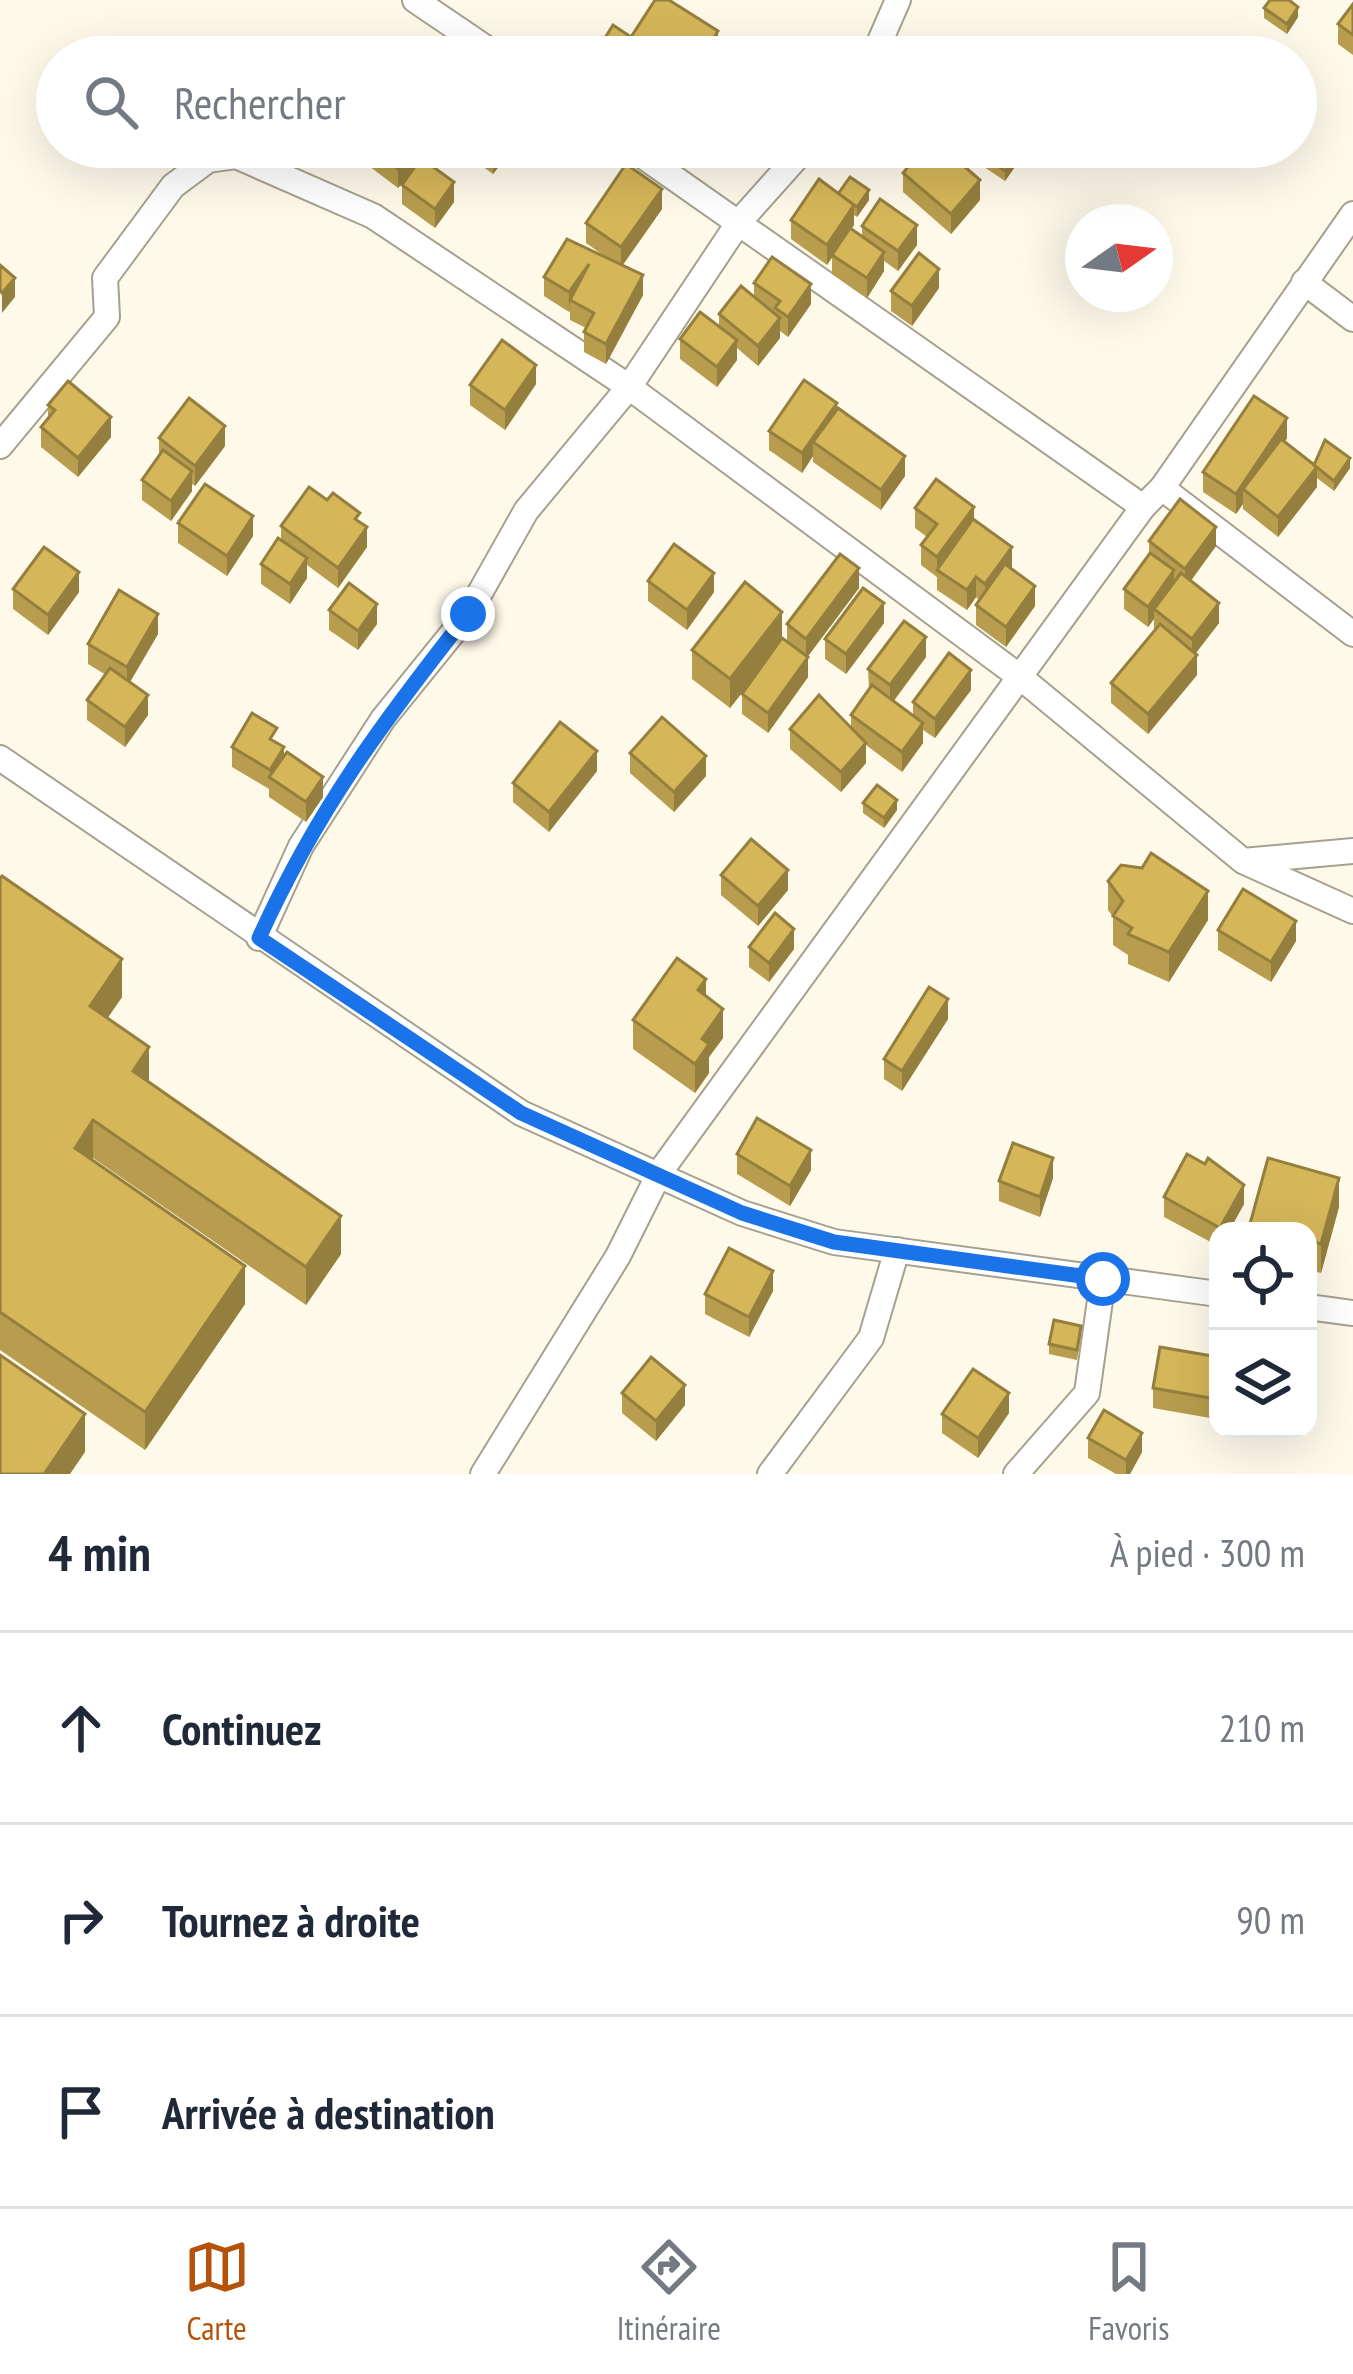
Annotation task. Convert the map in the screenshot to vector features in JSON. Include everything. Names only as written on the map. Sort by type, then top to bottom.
[{"type":"street","points":[[416,0],[468,36]]},
{"type":"street","points":[[882,36],[898,0]]},
{"type":"street","points":[[0,446],[106,317],[105,278],[140,225],[173,186],[197,168]]},
{"type":"street","points":[[263,168],[373,216],[629,387],[1020,677],[1243,861],[1353,911]]},
{"type":"street","points":[[661,168],[1142,506]]},
{"type":"street","points":[[259,938],[301,846],[383,719],[468,614],[526,511],[629,387],[739,222],[787,168]]},
{"type":"street","points":[[483,1474],[618,1256],[660,1172],[1142,506],[1162,488],[1353,214]]},
{"type":"street","points":[[1304,282],[1353,319]]},
{"type":"street","points":[[1162,488],[1353,634]]},
{"type":"street","points":[[0,758],[521,1113],[742,1213],[834,1242],[1209,1293]]},
{"type":"street","points":[[1243,861],[1353,851]]},
{"type":"street","points":[[770,1474],[871,1338],[897,1250]]},
{"type":"street","points":[[1016,1474],[1087,1393],[1103,1279]]},
{"type":"street","points":[[1317,1308],[1353,1313]]},
{"type":"building","points":[[655,0],[669,0],[718,31],[715,36],[632,36]]},
{"type":"building","points":[[1270,0],[1289,0],[1298,7],[1287,24],[1264,8]]},
{"type":"building","points":[[1353,4],[1353,35],[1338,24]]},
{"type":"building","points":[[613,25],[630,36],[606,36]]},
{"type":"building","points":[[414,168],[435,168],[454,182],[435,209],[402,185]]},
{"type":"building","points":[[623,168],[632,168],[662,189],[621,247],[586,223]]},
{"type":"building","points":[[907,168],[966,168],[980,180],[951,214],[903,173]]},
{"type":"building","points":[[850,177],[869,190],[857,207],[838,194]]},
{"type":"building","points":[[819,179],[854,205],[827,245],[791,220]]},
{"type":"building","points":[[880,199],[917,225],[898,251],[862,226]]},
{"type":"building","points":[[850,228],[884,252],[867,278],[832,255]]},
{"type":"building","points":[[567,239],[643,275],[606,344],[584,332],[594,313],[570,300],[589,264],[569,292],[544,277]]},
{"type":"building","points":[[919,253],[939,269],[912,306],[891,291]]},
{"type":"building","points":[[772,257],[811,284],[788,317],[775,308],[780,301],[754,283]]},
{"type":"building","points":[[0,265],[15,278],[2,293],[0,291]]},
{"type":"building","points":[[741,286],[780,318],[758,346],[719,314]]},
{"type":"building","points":[[700,312],[737,340],[717,367],[680,339]]},
{"type":"building","points":[[502,340],[536,365],[505,410],[470,385]]},
{"type":"building","points":[[804,380],[837,403],[802,453],[769,431]]},
{"type":"building","points":[[68,381],[111,417],[78,458],[41,427],[55,410],[48,405]]},
{"type":"building","points":[[1254,396],[1287,418],[1236,494],[1203,472]]},
{"type":"building","points":[[189,398],[225,426],[195,466],[159,438]]},
{"type":"building","points":[[838,408],[905,456],[881,490],[813,442]]},
{"type":"building","points":[[1281,439],[1317,467],[1278,517],[1243,489]]},
{"type":"building","points":[[1325,440],[1350,458],[1334,481],[1314,465]]},
{"type":"building","points":[[163,450],[192,471],[171,501],[142,480]]},
{"type":"building","points":[[936,479],[974,507],[937,557],[921,545],[937,524],[915,508]]},
{"type":"building","points":[[205,484],[253,516],[227,556],[178,523]]},
{"type":"building","points":[[309,487],[327,500],[333,493],[360,513],[355,519],[367,527],[338,568],[281,526]]},
{"type":"building","points":[[1180,499],[1216,527],[1185,569],[1149,541]]},
{"type":"building","points":[[973,519],[1012,547],[985,584],[976,577],[967,590],[937,570]]},
{"type":"building","points":[[278,538],[307,558],[290,584],[261,564]]},
{"type":"building","points":[[674,544],[714,573],[687,610],[648,581]]},
{"type":"building","points":[[44,547],[79,572],[48,615],[13,589]]},
{"type":"building","points":[[1150,553],[1174,570],[1148,607],[1124,589]]},
{"type":"building","points":[[840,554],[859,568],[806,639],[787,624]]},
{"type":"building","points":[[1005,564],[1035,586],[1006,627],[976,605]]},
{"type":"building","points":[[1181,573],[1219,603],[1192,639],[1154,609]]},
{"type":"building","points":[[745,582],[782,612],[730,679],[692,650]]},
{"type":"building","points":[[349,583],[377,604],[358,631],[329,610]]},
{"type":"building","points":[[863,588],[884,603],[846,654],[825,639]]},
{"type":"building","points":[[119,590],[158,614],[127,667],[88,644]]},
{"type":"building","points":[[904,621],[926,637],[890,685],[868,669]]},
{"type":"building","points":[[1160,624],[1197,655],[1148,714],[1111,683]]},
{"type":"building","points":[[782,638],[808,657],[768,713],[742,694]]},
{"type":"building","points":[[949,653],[971,670],[935,719],[913,702]]},
{"type":"building","points":[[110,668],[148,695],[125,727],[87,700]]},
{"type":"building","points":[[872,685],[923,723],[902,752],[851,715]]},
{"type":"building","points":[[819,695],[866,743],[841,772],[790,729]]},
{"type":"building","points":[[252,713],[277,728],[270,739],[284,747],[270,770],[232,747]]},
{"type":"building","points":[[662,717],[706,756],[674,792],[630,753]]},
{"type":"building","points":[[560,722],[597,751],[549,812],[513,783]]},
{"type":"building","points":[[287,752],[323,777],[306,802],[269,777]]},
{"type":"building","points":[[877,785],[897,800],[884,818],[863,803]]},
{"type":"building","points":[[751,839],[788,870],[758,906],[721,875]]},
{"type":"building","points":[[1151,853],[1208,891],[1169,952],[1128,934],[1132,928],[1113,916],[1123,901],[1108,881],[1121,865],[1142,868]]},
{"type":"building","points":[[2,876],[122,959],[90,1006],[149,1047],[133,1071],[341,1216],[306,1267],[93,1120],[75,1148],[245,1266],[145,1412],[0,1312]]},
{"type":"building","points":[[1243,889],[1296,921],[1271,962],[1218,930]]},
{"type":"building","points":[[775,913],[794,929],[769,963],[749,947]]},
{"type":"building","points":[[677,958],[706,979],[698,990],[723,1009],[702,1039],[709,1044],[695,1064],[633,1020]]},
{"type":"building","points":[[929,987],[948,999],[902,1071],[884,1059]]},
{"type":"building","points":[[757,1118],[811,1150],[790,1186],[737,1154]]},
{"type":"building","points":[[1013,1143],[1053,1158],[1040,1197],[999,1181]]},
{"type":"building","points":[[1187,1154],[1205,1164],[1208,1158],[1244,1185],[1223,1222],[1209,1222],[1164,1197]]},
{"type":"building","points":[[1268,1158],[1339,1178],[1321,1244],[1317,1243],[1317,1222],[1251,1222]]},
{"type":"building","points":[[729,1248],[773,1271],[749,1317],[705,1294]]},
{"type":"building","points":[[1054,1320],[1081,1326],[1077,1350],[1049,1344]]},
{"type":"building","points":[[1160,1347],[1209,1355],[1209,1398],[1153,1388]]},
{"type":"building","points":[[0,1355],[85,1414],[44,1474],[0,1474]]},
{"type":"building","points":[[651,1357],[685,1385],[656,1421],[622,1393]]},
{"type":"building","points":[[973,1369],[1009,1393],[978,1438],[942,1414]]},
{"type":"building","points":[[1104,1410],[1142,1433],[1126,1460],[1088,1438]]},
{"type":"route","points":[[468,614],[383,719],[301,846],[259,938],[521,1113],[742,1213],[834,1242],[1103,1279]]}]
